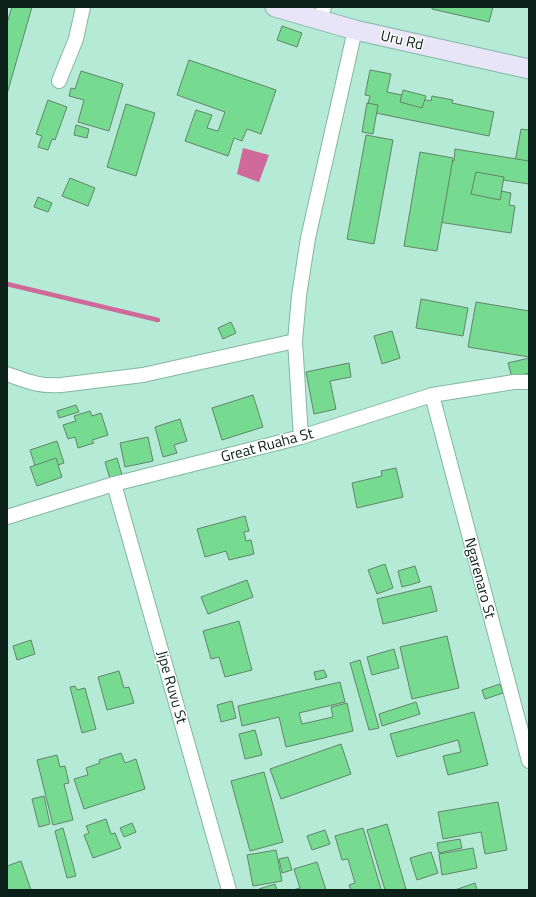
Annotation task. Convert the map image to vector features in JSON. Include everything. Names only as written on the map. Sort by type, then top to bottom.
[{"type":"street","points":[[60,82],[76,39],[83,7]]},
{"type":"street","name":"Uru Rd","points":[[275,7],[321,14],[354,30],[529,69]]},
{"type":"street","points":[[301,437],[295,341],[299,296],[308,238],[354,30]]},
{"type":"street","points":[[7,374],[37,385],[48,386],[143,376],[295,341]]},
{"type":"street","name":"Great Ruaha St","points":[[7,517],[114,484],[301,437],[432,395],[514,382],[529,382]]},
{"type":"street","name":"Ngarenaro St","points":[[432,395],[529,761]]},
{"type":"street","name":"Jipe Ruvu St","points":[[114,484],[229,890]]},
{"type":"shaded area","points":[[243,148],[269,155],[259,182],[237,174]]},
{"type":"building","points":[[12,7],[32,7],[7,94],[7,23]]},
{"type":"building","points":[[432,7],[493,7],[489,22],[432,9]]},
{"type":"building","points":[[282,26],[302,33],[297,47],[277,40]]},
{"type":"building","points":[[189,60],[276,90],[261,134],[247,129],[242,141],[234,138],[228,156],[185,141],[196,110],[212,115],[207,128],[218,131],[225,112],[177,95]]},
{"type":"building","points":[[370,70],[391,74],[387,92],[431,101],[432,96],[453,100],[452,103],[494,112],[489,136],[366,111],[370,96],[365,95]]},
{"type":"building","points":[[81,71],[123,84],[109,131],[78,122],[84,100],[69,96],[71,88],[75,89]]},
{"type":"building","points":[[403,90],[426,96],[422,108],[400,102]]},
{"type":"building","points":[[48,100],[67,107],[55,140],[52,139],[48,150],[38,147],[42,136],[36,134]]},
{"type":"building","points":[[367,103],[378,105],[373,134],[362,132]]},
{"type":"building","points":[[126,104],[155,113],[136,176],[107,167]]},
{"type":"building","points":[[76,125],[89,129],[87,138],[74,135]]},
{"type":"building","points":[[521,129],[529,130],[529,165],[515,162]]},
{"type":"building","points":[[366,135],[393,140],[374,244],[347,239]]},
{"type":"building","points":[[455,149],[529,161],[529,184],[503,180],[501,191],[511,193],[509,205],[515,206],[511,233],[419,219],[429,157],[454,161]]},
{"type":"building","points":[[420,152],[453,158],[437,251],[404,246]]},
{"type":"building","points":[[476,172],[504,177],[500,200],[471,194]]},
{"type":"building","points":[[70,178],[95,188],[88,206],[62,196]]},
{"type":"building","points":[[38,197],[52,203],[48,212],[34,207]]},
{"type":"building","points":[[421,299],[468,308],[463,336],[416,328]]},
{"type":"building","points":[[476,302],[529,311],[529,357],[468,347]]},
{"type":"building","points":[[231,322],[236,333],[223,339],[218,328]]},
{"type":"building","points":[[392,331],[400,358],[382,364],[374,336]]},
{"type":"building","points":[[529,358],[529,373],[512,378],[508,363]]},
{"type":"building","points":[[349,363],[351,377],[330,381],[336,409],[314,414],[306,372]]},
{"type":"building","points":[[253,395],[263,427],[222,440],[212,408]]},
{"type":"building","points":[[76,405],[79,412],[59,418],[57,411]]},
{"type":"building","points":[[90,411],[92,416],[101,413],[108,435],[92,440],[94,443],[78,448],[75,437],[68,439],[63,425],[76,421],[74,416]]},
{"type":"building","points":[[180,419],[187,441],[174,445],[177,453],[163,457],[155,427]]},
{"type":"building","points":[[148,437],[153,461],[125,467],[120,443]]},
{"type":"building","points":[[57,441],[64,463],[37,472],[30,450]]},
{"type":"building","points":[[56,458],[62,477],[37,486],[30,467]]},
{"type":"building","points":[[117,458],[122,475],[110,479],[105,462]]},
{"type":"building","points":[[396,468],[403,497],[357,508],[352,483],[382,476],[381,471]]},
{"type":"building","points":[[245,516],[249,531],[244,532],[246,541],[251,540],[254,554],[229,560],[226,551],[205,557],[197,529]]},
{"type":"building","points":[[385,564],[393,588],[377,594],[368,570]]},
{"type":"building","points":[[415,566],[420,582],[402,587],[398,571]]},
{"type":"building","points":[[247,580],[253,597],[208,614],[201,597]]},
{"type":"building","points":[[431,586],[437,611],[383,624],[377,599]]},
{"type":"building","points":[[239,621],[252,670],[225,677],[219,657],[211,659],[203,631]]},
{"type":"building","points":[[447,636],[459,688],[412,699],[400,647]]},
{"type":"building","points":[[31,640],[35,654],[17,660],[13,646]]},
{"type":"building","points":[[394,649],[399,668],[372,675],[367,657]]},
{"type":"building","points":[[360,660],[379,728],[369,730],[350,663]]},
{"type":"building","points":[[324,670],[327,677],[316,680],[314,672]]},
{"type":"building","points":[[119,671],[124,688],[129,687],[134,703],[107,710],[98,677]]},
{"type":"building","points":[[340,682],[345,702],[299,713],[302,724],[333,717],[331,707],[347,703],[353,731],[286,747],[279,717],[242,726],[238,706]]},
{"type":"building","points":[[500,684],[503,693],[485,699],[482,690]]},
{"type":"building","points":[[75,686],[77,690],[85,688],[96,729],[82,733],[70,687]]},
{"type":"building","points":[[232,701],[236,718],[221,722],[217,705]]},
{"type":"building","points":[[416,702],[420,714],[382,726],[379,714]]},
{"type":"building","points":[[474,712],[488,765],[448,775],[443,756],[461,752],[458,740],[397,757],[390,734]]},
{"type":"building","points":[[255,730],[262,755],[245,759],[239,734]]},
{"type":"building","points":[[341,744],[351,774],[281,799],[270,769]]},
{"type":"building","points":[[121,753],[125,763],[136,759],[145,789],[84,809],[74,779],[88,775],[86,768],[100,763],[99,760]]},
{"type":"building","points":[[57,755],[60,767],[65,766],[69,783],[64,784],[73,820],[53,825],[37,760]]},
{"type":"building","points":[[264,772],[283,842],[250,851],[231,781]]},
{"type":"building","points":[[44,796],[50,824],[39,827],[32,799]]},
{"type":"building","points":[[498,802],[507,850],[485,854],[481,832],[443,839],[438,812]]},
{"type":"building","points":[[106,819],[111,834],[115,833],[121,848],[93,858],[84,835],[89,833],[86,826]]},
{"type":"building","points":[[132,823],[136,832],[124,837],[120,828]]},
{"type":"building","points":[[387,824],[406,889],[385,890],[367,830]]},
{"type":"building","points":[[63,828],[76,876],[67,878],[55,831]]},
{"type":"building","points":[[363,828],[381,889],[378,890],[351,890],[349,885],[355,883],[348,859],[342,860],[335,836]]},
{"type":"building","points":[[325,830],[330,844],[312,850],[307,836]]},
{"type":"building","points":[[460,839],[462,848],[439,853],[437,843]]},
{"type":"building","points":[[473,848],[477,868],[442,875],[439,854]]},
{"type":"building","points":[[276,850],[282,881],[253,886],[247,855]]},
{"type":"building","points":[[431,852],[438,873],[417,880],[410,858]]},
{"type":"building","points":[[288,857],[292,870],[282,873],[279,859]]},
{"type":"building","points":[[21,861],[31,890],[7,890],[7,866]]},
{"type":"building","points":[[317,862],[326,890],[293,890],[300,888],[294,869]]},
{"type":"building","points":[[475,883],[477,890],[455,890]]},
{"type":"building","points":[[275,884],[277,890],[259,890],[259,889]]},
{"type":"waterway","points":[[7,284],[158,320]]}]
